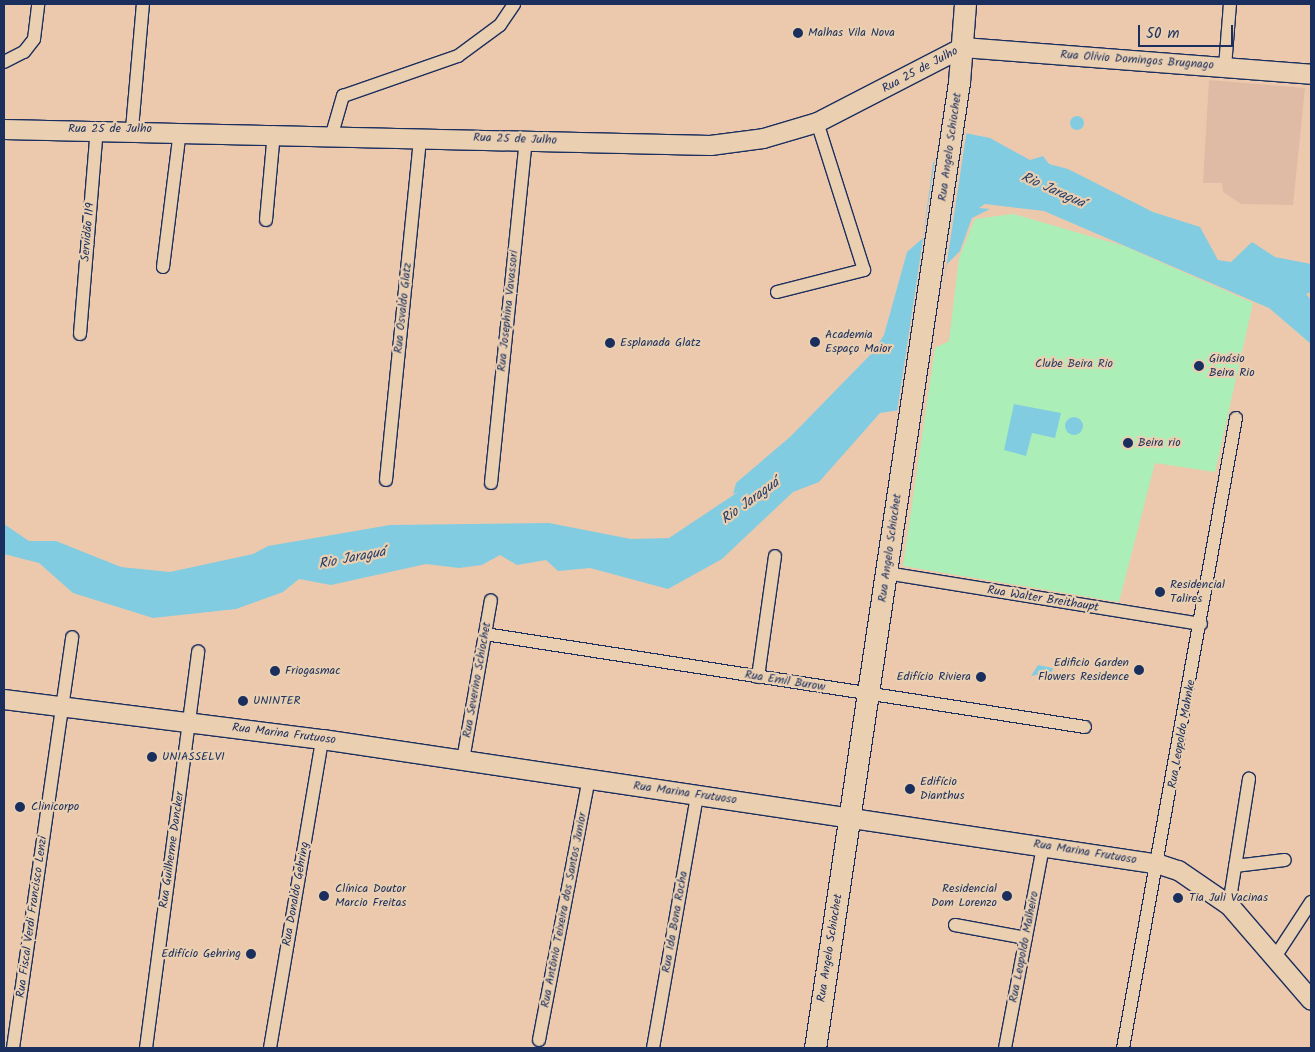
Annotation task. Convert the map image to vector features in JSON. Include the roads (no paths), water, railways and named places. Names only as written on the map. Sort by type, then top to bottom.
[{"type":"main road","name":"Rua 25 de Julho","points":[[962,47],[965,4]]},
{"type":"main road","name":"Rua Angelo Schiochet","points":[[815,1048],[958,88],[962,47]]},
{"type":"street","points":[[4,62],[24,52],[34,39],[38,4]]},
{"type":"street","points":[[132,129],[143,4]]},
{"type":"street","points":[[332,134],[343,96],[458,56],[500,25],[514,4]]},
{"type":"street","points":[[1225,67],[1230,4]]},
{"type":"street","name":"Rua 25 de Julho","points":[[4,129],[274,132],[710,145],[763,138],[817,122],[962,47]]},
{"type":"street","name":"Rua Olívio Domingos Brugnago","points":[[962,47],[1311,74]]},
{"type":"street","points":[[777,292],[864,270],[817,122]]},
{"type":"street","name":"Servidão 119","points":[[80,334],[97,129]]},
{"type":"street","points":[[163,267],[180,130]]},
{"type":"street","points":[[266,220],[274,132]]},
{"type":"street","name":"Rua Osvaldo Glatz","points":[[386,480],[420,137]]},
{"type":"street","name":"Rua Josephina Vavassori","points":[[491,484],[526,139]]},
{"type":"street","name":"Rua Leopoldo Mahnke","points":[[1123,1048],[1159,864],[1236,418]]},
{"type":"street","points":[[758,677],[775,556]]},
{"type":"street","name":"Rua Walter Breithaupt","points":[[886,574],[1201,624]]},
{"type":"street","name":"Rua Severino Schiochet","points":[[463,760],[491,600]]},
{"type":"street","name":"Rua Emil Burow","points":[[485,634],[1085,727]]},
{"type":"street","name":"Rua Fiscal Verdi Francisco Lenzi","points":[[13,1048],[72,637]]},
{"type":"street","name":"Rua Guilherme Dancker","points":[[146,1048],[198,651]]},
{"type":"street","name":"Rua Marina Frutuoso","points":[[4,699],[322,739],[1159,864],[1178,870],[1229,905],[1311,1000]]},
{"type":"street","name":"Rua Donaldo Gehring","points":[[270,1048],[322,739]]},
{"type":"street","name":"Rua Antônio Teixeira dos Santos Junior","points":[[539,1040],[588,779]]},
{"type":"street","points":[[1229,905],[1249,779]]},
{"type":"street","name":"Rua Ida Bona Rocha","points":[[653,1048],[697,795]]},
{"type":"street","name":"Rua Leopoldo Malheiro","points":[[1004,1048],[1043,846]]},
{"type":"street","points":[[1235,866],[1285,860]]},
{"type":"street","points":[[1275,956],[1311,902]]},
{"type":"street","points":[[955,925],[1026,938]]},
{"type":"water","points":[[1074,116],[1080,116],[1084,123],[1080,130],[1074,130],[1070,126],[1070,120]]},
{"type":"water","name":"Rio Jaraguá","points":[[960,132],[990,138],[1030,160],[1043,156],[1049,164],[1068,169],[1153,212],[1200,227],[1218,260],[1231,262],[1252,242],[1275,257],[1311,264],[1311,292],[1306,294],[1311,300],[1311,344],[1269,308],[1044,211],[985,204],[979,208],[990,209],[972,218],[960,251],[947,264],[930,362],[900,410],[880,413],[819,482],[793,492],[722,559],[668,589],[590,568],[558,571],[546,560],[517,565],[500,555],[482,565],[459,568],[426,564],[331,585],[299,579],[283,592],[236,609],[153,618],[73,593],[39,563],[4,554],[4,524],[29,541],[56,541],[121,567],[170,572],[253,554],[268,546],[390,525],[549,523],[631,539],[669,538],[738,492],[733,494],[736,483],[790,437],[873,352],[884,335],[907,252],[923,238],[933,163],[945,141]]},
{"type":"water","points":[[1014,404],[1061,413],[1055,438],[1032,433],[1026,456],[1004,450]]},
{"type":"water","points":[[1074,417],[1080,420],[1083,426],[1080,432],[1074,435],[1068,432],[1065,426],[1068,420]]},
{"type":"water","points":[[1038,665],[1053,668],[1052,672],[1031,676]]},
{"type":"place","name":"Malhas Vila Nova","points":[[798,33]]},
{"type":"place","name":"Academia Espaço Maior","points":[[815,342]]},
{"type":"place","name":"Esplanada Glatz","points":[[610,343]]},
{"type":"place","name":"Ginásio Beira Rio","points":[[1199,366]]},
{"type":"place","name":"Beira rio","points":[[1128,443]]},
{"type":"place","name":"Residencial Talires","points":[[1160,592]]},
{"type":"place","name":"Edificio Garden Flowers Residence","points":[[1139,670]]},
{"type":"place","name":"Friogasmac","points":[[275,671]]},
{"type":"place","name":"Edifício Riviera","points":[[981,677]]},
{"type":"place","name":"UNINTER","points":[[243,701]]},
{"type":"place","name":"UNIASSELVI","points":[[152,757]]},
{"type":"place","name":"Edifício Dianthus","points":[[910,789]]},
{"type":"place","name":"Clinicorpo","points":[[20,807]]},
{"type":"place","name":"Clínica Doutor Marcio Freitas","points":[[324,896]]},
{"type":"place","name":"Residencial Dom Lorenzo","points":[[1007,896]]},
{"type":"place","name":"Tia Juli Vacinas","points":[[1178,898]]},
{"type":"place","name":"Edifício Gehring","points":[[251,954]]},
{"type":"park label","name":"Clube Beira Rio","points":[[1074,364]]}]
